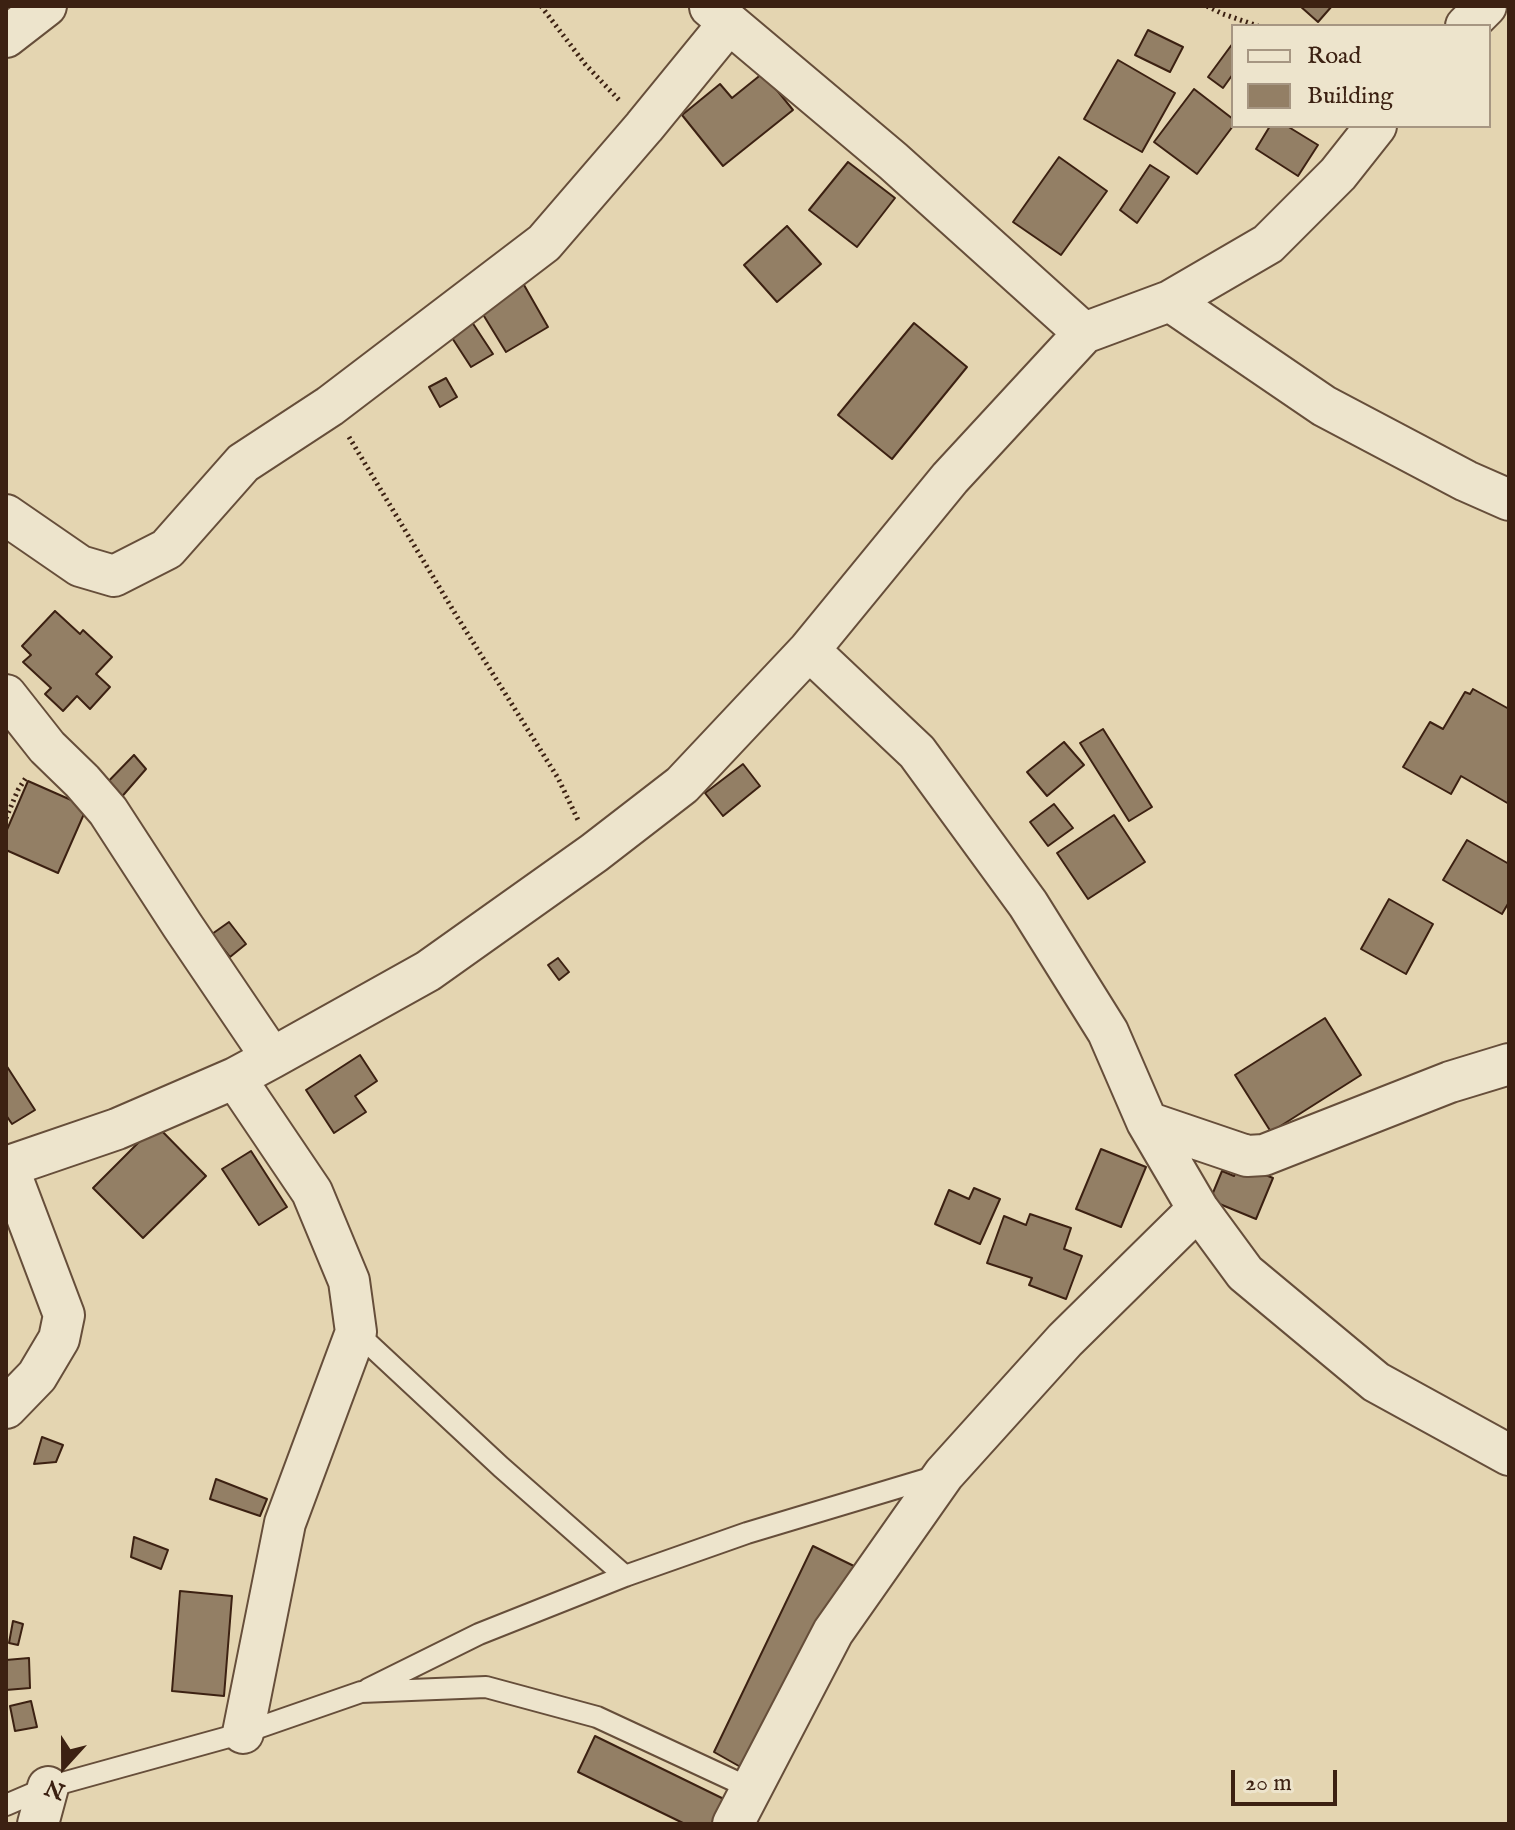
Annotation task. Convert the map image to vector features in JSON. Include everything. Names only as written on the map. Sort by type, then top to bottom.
[{"type":"street","points":[[6,37],[46,6]]},
{"type":"street","points":[[1468,24],[1486,6]]},
{"type":"street","points":[[6,515],[80,566],[114,576],[167,549],[243,463],[330,406],[544,243],[644,127],[719,14],[893,161],[1084,333]]},
{"type":"street","points":[[6,1408],[37,1376],[59,1339],[64,1315],[7,1167],[117,1129],[235,1078],[428,971],[594,853],[682,785],[809,650],[950,478],[1084,333],[1170,301],[1268,244],[1338,174],[1374,128]]},
{"type":"street","points":[[1170,301],[1324,406],[1466,481],[1509,500]]},
{"type":"street","points":[[809,650],[917,752],[1028,904],[1108,1032],[1147,1122],[1198,1209],[1245,1273],[1376,1382],[1509,1455]]},
{"type":"street","points":[[6,695],[47,747],[108,811],[272,1058]]},
{"type":"street","points":[[1147,1122],[1247,1156],[1264,1155],[1450,1082],[1509,1064]]},
{"type":"street","points":[[235,1078],[312,1192],[349,1281],[356,1332],[285,1523],[243,1733]]},
{"type":"street","points":[[733,1824],[833,1632],[944,1474],[1065,1340],[1198,1209]]},
{"type":"lane","points":[[356,1332],[501,1467],[625,1576]]},
{"type":"lane","points":[[6,1805],[43,1806],[361,1692],[479,1634],[625,1576],[747,1533],[944,1474]]},
{"type":"lane","points":[[361,1692],[486,1687],[597,1717],[752,1789]]},
{"type":"path","points":[[541,6],[585,64],[644,127]]},
{"type":"path","points":[[1207,6],[1252,24]]},
{"type":"path","points":[[1223,14],[1231,6]]},
{"type":"path","points":[[330,406],[558,778],[594,853]]},
{"type":"building","points":[[1300,6],[1332,6],[1318,22]]},
{"type":"building","points":[[1148,30],[1183,47],[1170,72],[1135,55]]},
{"type":"building","points":[[1231,46],[1231,77],[1223,88],[1208,77]]},
{"type":"building","points":[[1118,60],[1175,93],[1142,152],[1084,119]]},
{"type":"building","points":[[763,73],[793,110],[723,166],[682,115],[720,84],[732,98]]},
{"type":"building","points":[[1194,89],[1231,117],[1232,128],[1197,174],[1154,142]]},
{"type":"building","points":[[1269,128],[1290,128],[1318,145],[1298,176],[1256,149]]},
{"type":"building","points":[[1059,157],[1107,191],[1061,255],[1013,222]]},
{"type":"building","points":[[848,162],[895,198],[857,247],[809,210]]},
{"type":"building","points":[[1150,165],[1169,177],[1137,223],[1120,210]]},
{"type":"building","points":[[787,226],[821,264],[777,302],[744,265]]},
{"type":"building","points":[[520,278],[548,327],[506,352],[476,303]]},
{"type":"building","points":[[466,313],[493,354],[471,367],[445,327]]},
{"type":"building","points":[[914,323],[967,367],[892,459],[838,415]]},
{"type":"building","points":[[446,378],[457,397],[440,407],[429,387]]},
{"type":"building","points":[[55,611],[80,634],[83,630],[112,657],[96,674],[110,687],[90,709],[77,696],[63,711],[45,694],[51,688],[23,662],[31,655],[22,646]]},
{"type":"building","points":[[1473,689],[1509,709],[1509,804],[1461,776],[1451,794],[1403,767],[1430,722],[1443,729],[1465,692],[1470,694]]},
{"type":"building","points":[[1103,729],[1152,807],[1129,821],[1080,743]]},
{"type":"building","points":[[1064,742],[1084,765],[1047,796],[1027,772]]},
{"type":"building","points":[[134,755],[146,769],[112,808],[98,792]]},
{"type":"building","points":[[743,764],[760,786],[723,816],[705,793]]},
{"type":"building","points":[[28,781],[87,807],[58,873],[6,850],[6,832]]},
{"type":"building","points":[[1054,804],[1073,828],[1048,846],[1030,822]]},
{"type":"building","points":[[1114,815],[1145,862],[1088,899],[1057,853]]},
{"type":"building","points":[[1467,840],[1509,864],[1509,902],[1502,914],[1443,880]]},
{"type":"building","points":[[1389,899],[1433,924],[1406,974],[1361,949]]},
{"type":"building","points":[[229,922],[246,944],[230,957],[212,934]]},
{"type":"building","points":[[558,958],[569,972],[559,980],[548,965]]},
{"type":"building","points":[[1325,1018],[1361,1075],[1271,1132],[1235,1075]]},
{"type":"building","points":[[360,1055],[377,1081],[355,1096],[366,1112],[334,1133],[306,1090]]},
{"type":"building","points":[[6,1065],[35,1110],[12,1124],[6,1115]]},
{"type":"building","points":[[156,1125],[206,1176],[143,1238],[93,1188]]},
{"type":"building","points":[[1101,1149],[1146,1167],[1121,1227],[1076,1209]]},
{"type":"building","points":[[251,1151],[287,1207],[259,1225],[222,1169]]},
{"type":"building","points":[[1239,1164],[1273,1178],[1256,1219],[1210,1200],[1222,1171],[1234,1176]]},
{"type":"building","points":[[974,1188],[1000,1199],[980,1244],[935,1224],[949,1190],[969,1199]]},
{"type":"building","points":[[1030,1214],[1071,1228],[1064,1249],[1082,1256],[1066,1299],[1029,1285],[1032,1278],[987,1263],[1004,1216],[1026,1225]]},
{"type":"building","points":[[42,1437],[63,1445],[56,1462],[34,1464]]},
{"type":"building","points":[[216,1479],[267,1499],[260,1516],[210,1499]]},
{"type":"building","points":[[134,1537],[168,1550],[161,1569],[131,1557]]},
{"type":"building","points":[[813,1546],[858,1568],[753,1774],[714,1752]]},
{"type":"building","points":[[180,1591],[232,1596],[224,1696],[172,1691]]},
{"type":"building","points":[[13,1621],[23,1624],[18,1645],[9,1643]]},
{"type":"building","points":[[29,1658],[30,1688],[6,1690],[6,1660]]},
{"type":"building","points":[[31,1701],[37,1727],[15,1731],[10,1706]]},
{"type":"building","points":[[595,1736],[730,1802],[719,1824],[685,1824],[578,1772]]}]
